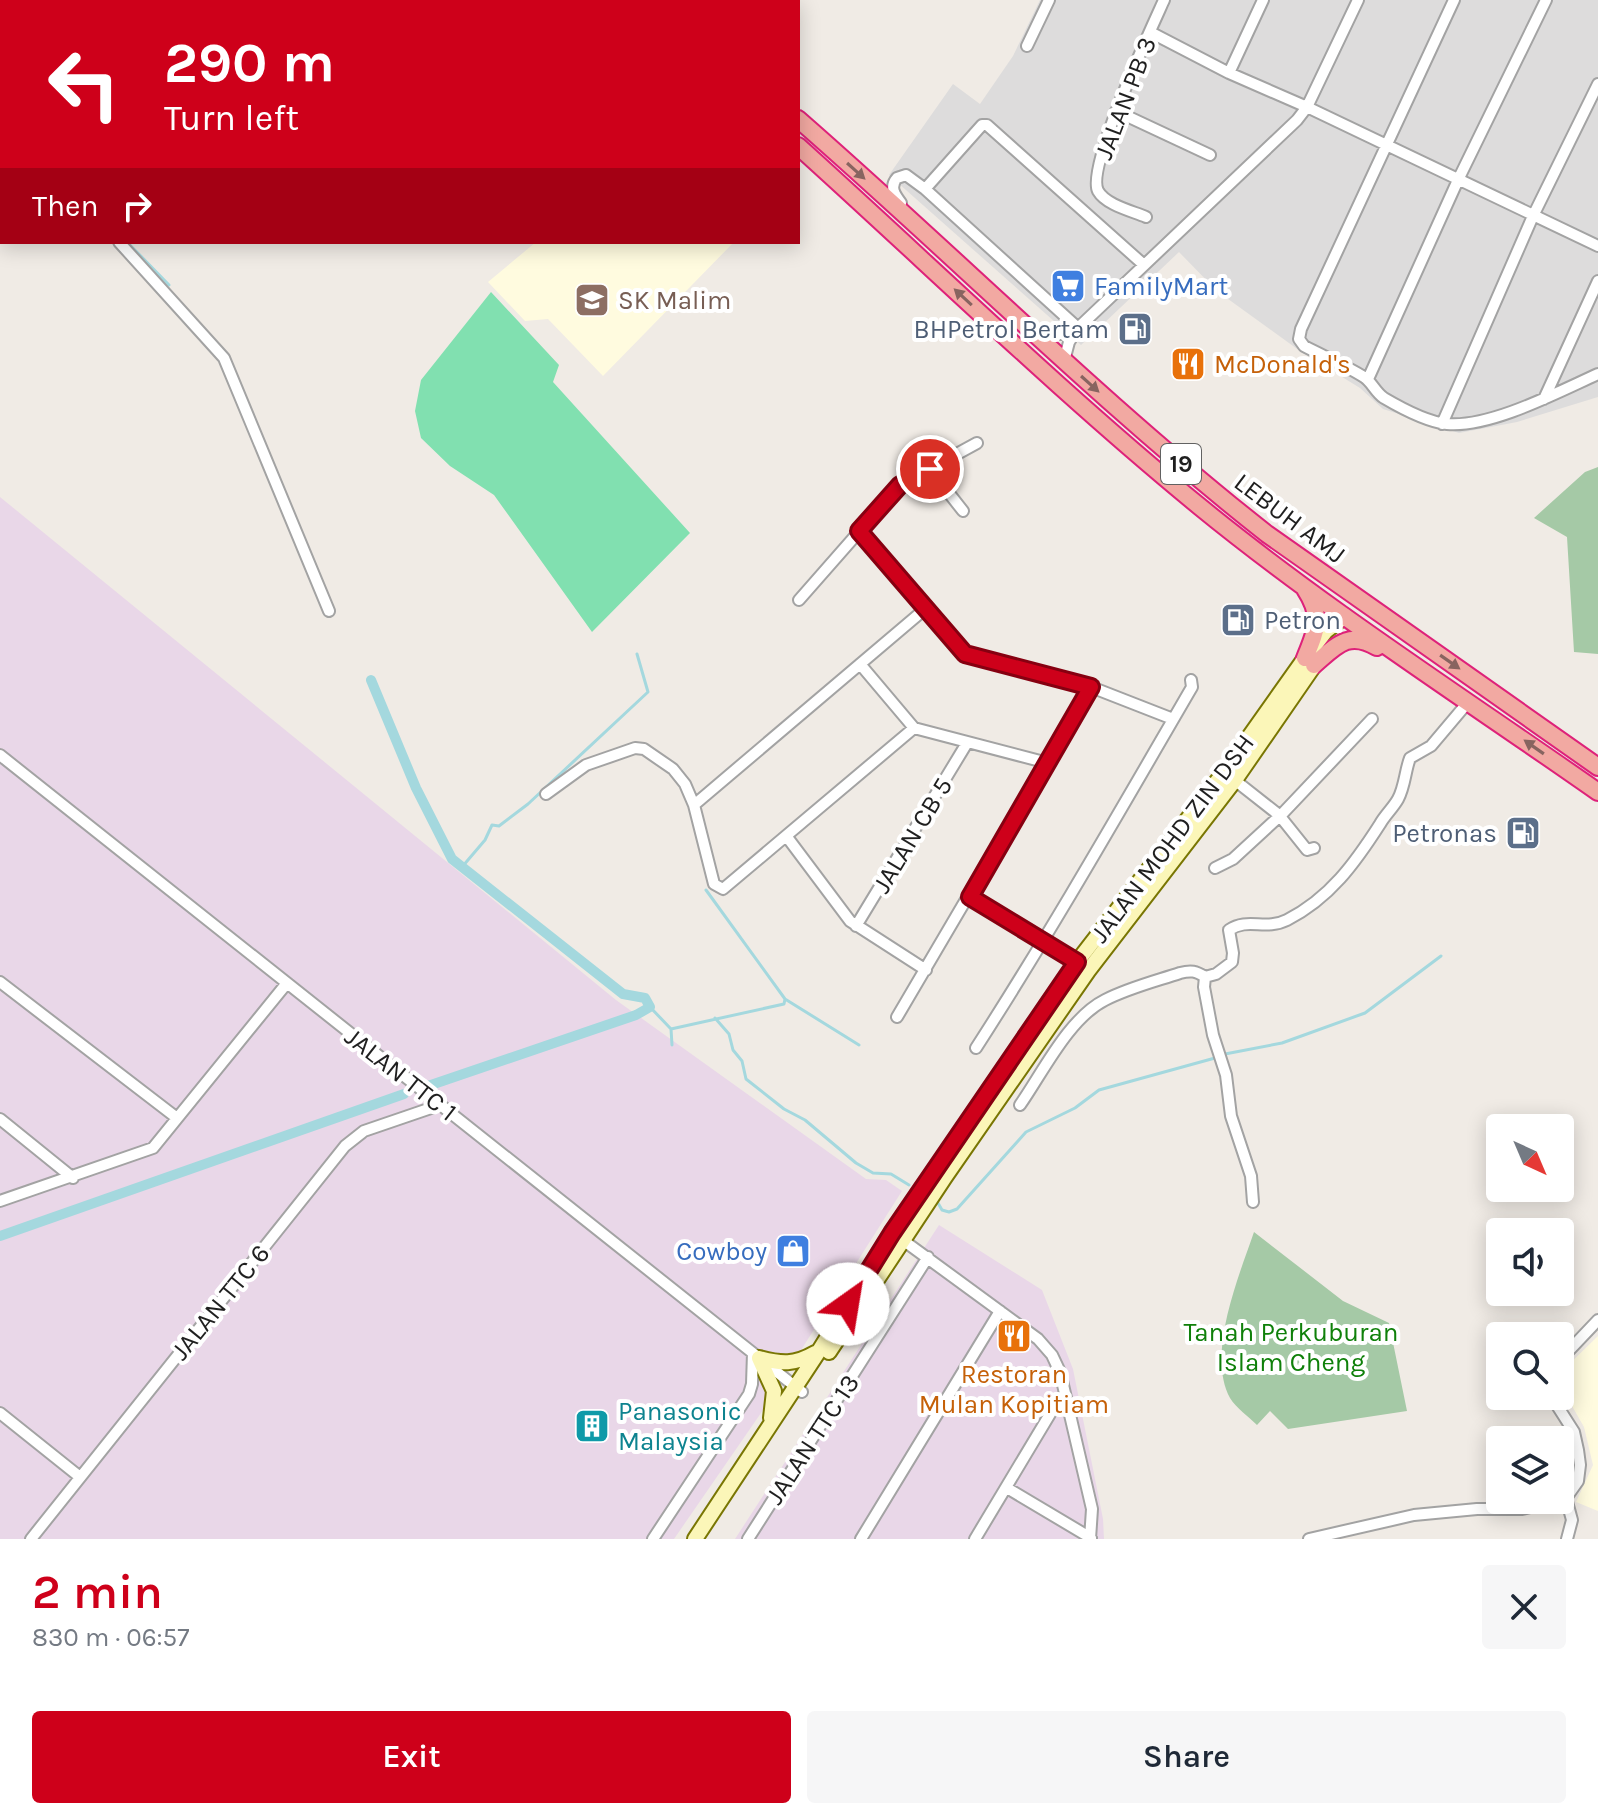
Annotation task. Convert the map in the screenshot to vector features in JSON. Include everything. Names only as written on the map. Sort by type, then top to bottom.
[{"type":"highway","name":"LEBUH AMJ","points":[[800,121],[1064,361],[1224,500],[1267,534],[1598,767]]},
{"type":"highway","name":"LEBUH AMJ","points":[[800,148],[1075,398],[1198,505],[1345,616],[1598,792]]},
{"type":"highway","points":[[1224,500],[1229,512],[1243,524],[1334,590],[1343,602],[1345,616],[1367,614],[1403,636],[1422,642]]},
{"type":"highway","points":[[1302,584],[1316,609],[1317,618],[1310,661]]},
{"type":"highway","points":[[1310,661],[1342,642],[1360,639],[1409,666],[1422,668]]},
{"type":"main road","name":"JALAN MOHD ZIN DSH","points":[[695,1539],[770,1424],[798,1390],[819,1351],[1083,967],[1230,776],[1345,616]]},
{"type":"main road","name":"JALAN MOHD ZIN DSH","points":[[705,1539],[898,1236]]},
{"type":"main road","points":[[756,1356],[789,1364],[800,1362],[819,1351]]},
{"type":"main road","points":[[756,1356],[774,1391],[770,1424]]},
{"type":"street","points":[[1027,46],[1049,0]]},
{"type":"street","name":"JALAN PB 3","points":[[1146,217],[1106,199],[1096,183],[1096,173],[1116,111],[1164,0]]},
{"type":"street","points":[[1229,73],[1263,0]]},
{"type":"street","points":[[1064,361],[1071,338],[1078,328],[1287,132],[1307,107],[1358,0]]},
{"type":"street","points":[[1368,379],[1304,346],[1299,339],[1301,329],[1454,0]]},
{"type":"street","points":[[1546,0],[1458,180],[1368,379],[1370,385],[1387,400],[1442,424],[1470,422],[1544,399],[1598,374]]},
{"type":"street","points":[[1150,32],[1229,73],[1598,246]]},
{"type":"street","points":[[1442,424],[1533,216],[1598,84]]},
{"type":"street","points":[[1116,111],[1210,155]]},
{"type":"street","points":[[925,189],[982,125],[987,125],[1144,265]]},
{"type":"street","points":[[903,214],[904,209],[893,190],[897,178],[906,175],[1078,328]]},
{"type":"street","points":[[121,244],[224,358],[329,611]]},
{"type":"street","points":[[1544,399],[1598,281]]},
{"type":"street","points":[[1033,332],[1061,334],[1078,328]]},
{"type":"street","points":[[799,600],[900,485],[977,443]]},
{"type":"street","points":[[930,469],[963,511]]},
{"type":"street","points":[[859,531],[965,654],[1091,687],[1173,719]]},
{"type":"street","points":[[694,805],[925,609]]},
{"type":"street","points":[[860,664],[914,728],[1048,763]]},
{"type":"street","points":[[976,1048],[1045,941],[1192,687],[1191,680]]},
{"type":"street","points":[[897,1017],[1091,687]]},
{"type":"street","points":[[1020,1105],[1066,1035],[1091,1009],[1105,1000],[1180,973],[1192,970],[1205,977],[1216,974],[1232,962],[1229,930],[1247,923],[1259,927],[1272,926],[1289,919],[1336,885],[1368,845],[1398,799],[1410,758],[1431,746],[1469,701]]},
{"type":"street","points":[[1215,868],[1233,859],[1372,719]]},
{"type":"street","points":[[546,794],[586,765],[639,747],[673,769],[685,784],[694,805],[714,884],[723,889],[914,728]]},
{"type":"street","name":"JALAN CB 5","points":[[856,926],[967,743]]},
{"type":"street","name":"JALAN TTC 1","points":[[0,755],[798,1390]]},
{"type":"street","points":[[1230,776],[1279,815],[1307,850],[1314,848]]},
{"type":"street","points":[[787,837],[856,926],[926,970]]},
{"type":"street","points":[[970,897],[1083,967]]},
{"type":"street","points":[[1205,977],[1213,1035],[1226,1075],[1231,1116],[1251,1176],[1253,1202]]},
{"type":"street","points":[[0,982],[177,1118]]},
{"type":"street","points":[[0,1201],[153,1148],[287,983]]},
{"type":"street","name":"JALAN TTC 6","points":[[31,1539],[345,1146],[364,1131],[440,1105]]},
{"type":"street","points":[[0,1119],[73,1178]]},
{"type":"street","points":[[898,1236],[1038,1339],[1052,1355],[1060,1372],[1092,1509],[1090,1539],[1007,1488]]},
{"type":"street","name":"JALAN TTC 13","points":[[748,1539],[928,1257]]},
{"type":"street","points":[[861,1539],[1000,1311]]},
{"type":"street","points":[[1574,1345],[1598,1320]]},
{"type":"street","points":[[653,1539],[749,1394],[756,1356]]},
{"type":"street","points":[[975,1539],[1053,1409],[1064,1396]]},
{"type":"street","points":[[0,1413],[80,1477]]},
{"type":"street","points":[[1574,1432],[1580,1465],[1574,1487]]},
{"type":"street","points":[[1309,1539],[1414,1515],[1486,1509]]},
{"type":"street","points":[[1567,1539],[1572,1520],[1570,1514]]},
{"type":"shaded area","points":[[1040,0],[1598,0],[1598,397],[1517,422],[1459,433],[1383,409],[1360,388],[1300,351],[1217,291],[1179,252],[1081,345],[889,175],[953,84],[980,104],[1013,56]]},
{"type":"shaded area","name":"SK Malim","points":[[534,244],[732,244],[603,376],[548,319],[525,321],[488,282]]},
{"type":"shaded area","points":[[0,497],[616,1000],[866,1179],[886,1180],[902,1191],[761,1413],[674,1539],[0,1539]]},
{"type":"shaded area","points":[[939,1225],[1042,1290],[1073,1369],[1103,1519],[1104,1539],[735,1539]]},
{"type":"shaded area","points":[[1598,1336],[1598,1511],[1576,1502],[1593,1465],[1584,1427],[1574,1410],[1574,1359]]},
{"type":"green space","points":[[491,292],[559,365],[553,382],[690,533],[592,632],[494,495],[450,466],[421,438],[415,411],[421,380]]},
{"type":"green space","points":[[1598,467],[1598,654],[1574,652],[1567,537],[1534,518],[1585,472]]},
{"type":"green space","name":"Tanah Perkuburan Islam Cheng","points":[[1254,1232],[1343,1301],[1389,1323],[1407,1411],[1288,1429],[1270,1411],[1257,1425],[1230,1398],[1224,1380],[1223,1338],[1233,1292]]},
{"type":"waterway","points":[[129,244],[169,285]]},
{"type":"waterway","points":[[462,867],[485,840],[492,825],[499,826],[528,804],[648,692],[637,654]]},
{"type":"waterway","points":[[371,680],[416,788],[452,859],[623,994],[645,998],[650,1007],[636,1015],[425,1087]]},
{"type":"waterway","points":[[650,1007],[671,1029],[784,1004],[785,999],[706,890]]},
{"type":"waterway","points":[[1225,1054],[1282,1043],[1365,1013],[1441,956]]},
{"type":"waterway","points":[[785,999],[859,1045]]},
{"type":"waterway","points":[[715,1018],[729,1034],[733,1050],[742,1061],[746,1079],[784,1109],[805,1120],[856,1163],[873,1173],[891,1174],[909,1185]]},
{"type":"waterway","points":[[671,1029],[672,1045]]},
{"type":"waterway","points":[[938,1203],[942,1210],[949,1212],[957,1209],[1026,1132],[1075,1108],[1099,1090],[1215,1058]]},
{"type":"waterway","points":[[0,1236],[404,1094]]},
{"type":"place","name":"FamilyMart","points":[[1068,286]]},
{"type":"place","name":"SK Malim","points":[[592,300]]},
{"type":"place","name":"BHPetrol Bertam","points":[[1135,329]]},
{"type":"place","name":"McDonald's","points":[[1188,364]]},
{"type":"place","name":"Petron","points":[[1238,620]]},
{"type":"place","name":"Petronas","points":[[1523,833]]},
{"type":"place","name":"Cowboy","points":[[793,1251]]},
{"type":"place","name":"Restoran Mulan Kopitiam","points":[[1014,1336]]},
{"type":"place","name":"Panasonic Malaysia","points":[[592,1426]]},
{"type":"route","points":[[848,1304],[892,1233],[1077,962],[970,897],[1091,687],[965,654],[859,531],[900,485],[930,469]]}]
